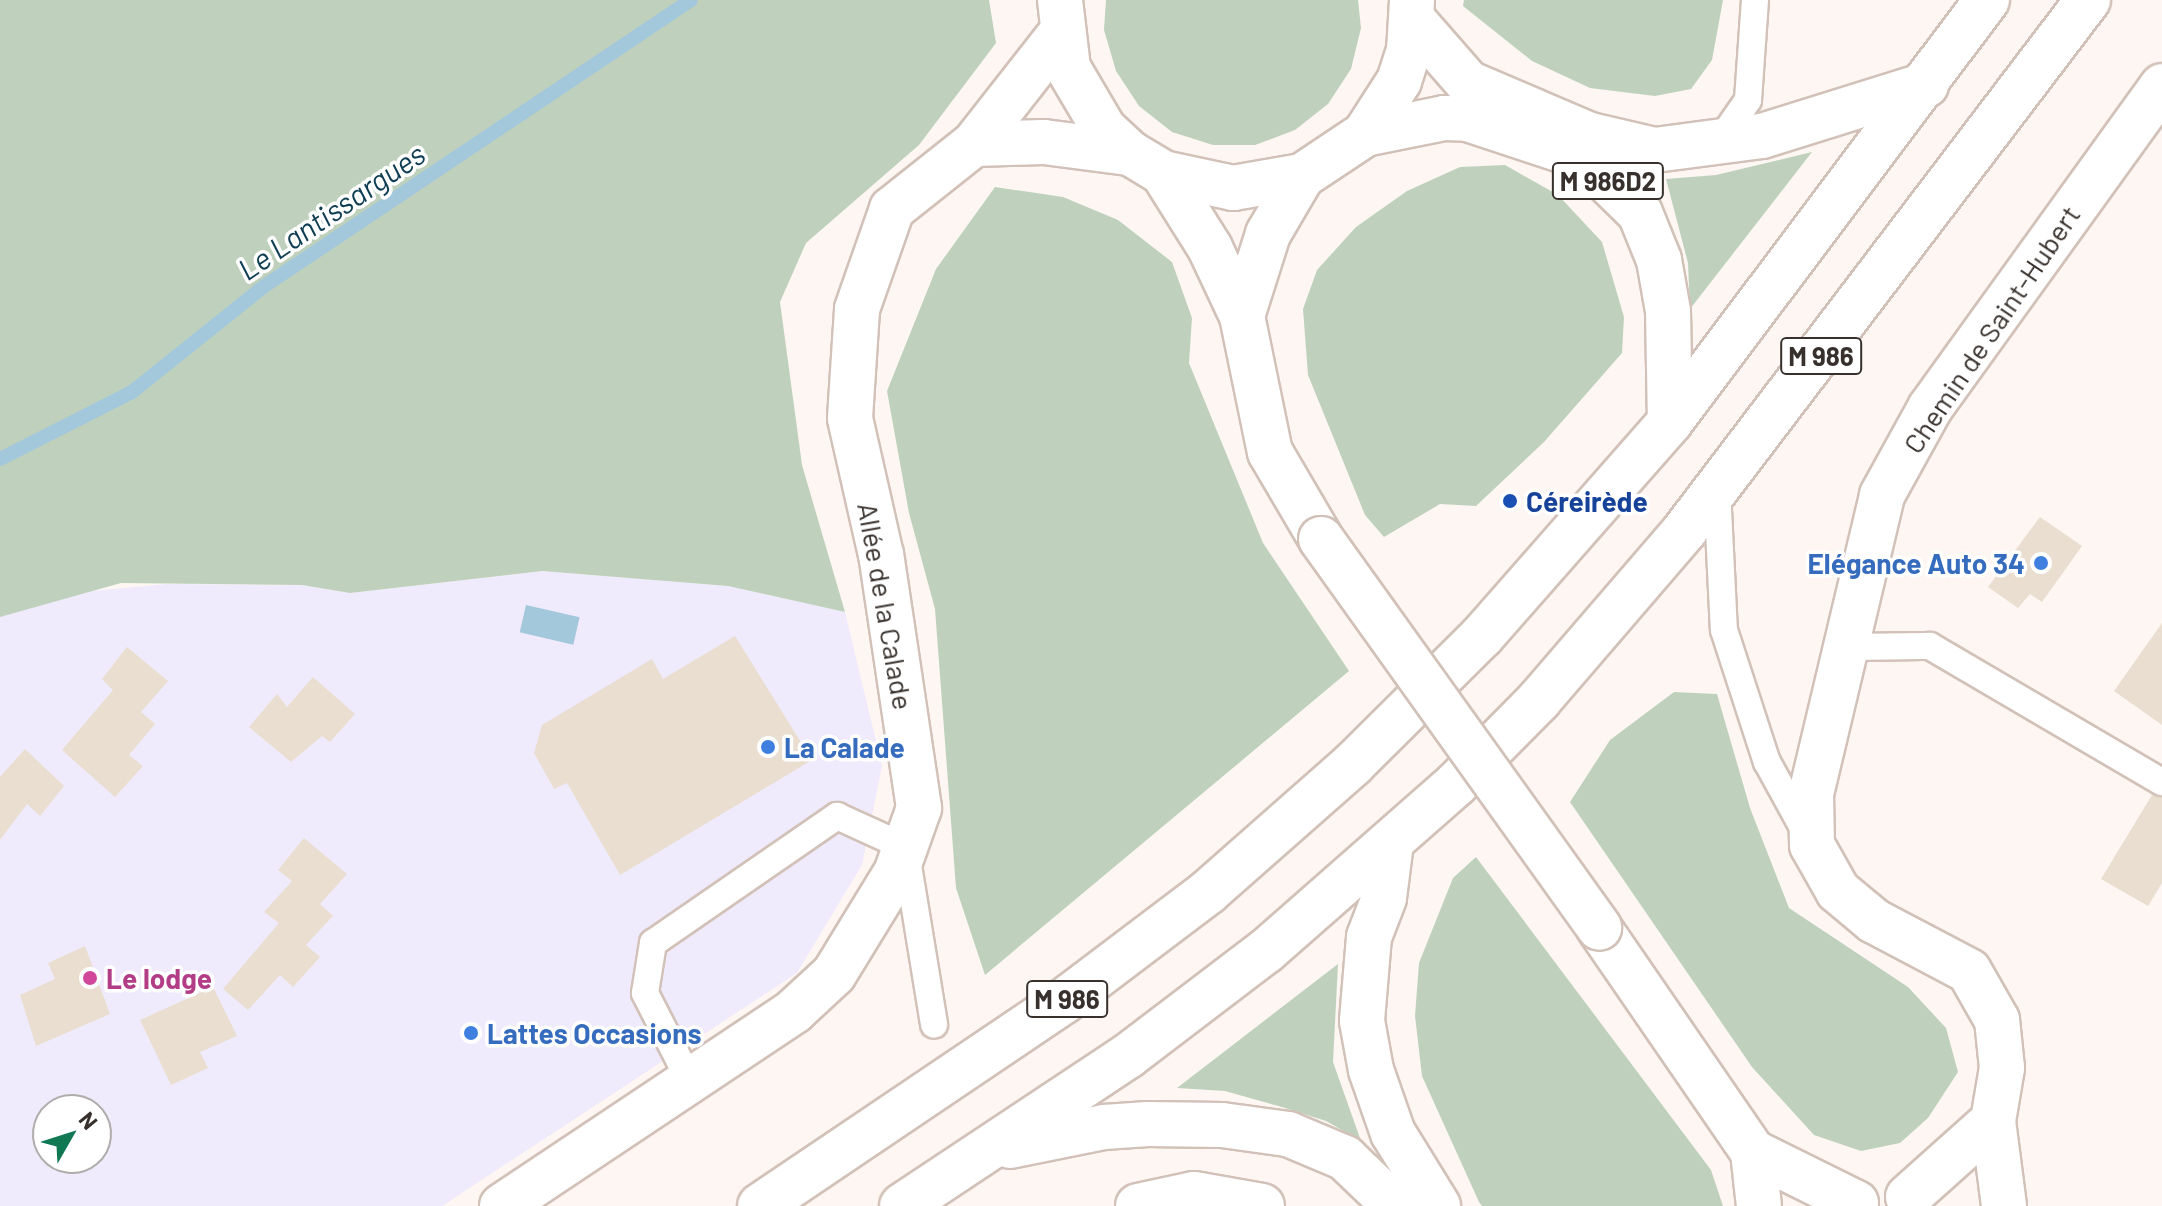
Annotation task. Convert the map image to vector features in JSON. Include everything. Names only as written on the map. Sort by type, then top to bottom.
[{"type":"main road","name":"M 986","points":[[760,1206],[1064,1001],[1208,892],[1353,764],[1482,636],[1670,422],[1987,0]]},
{"type":"main road","name":"M 986","points":[[902,1206],[992,1149],[1241,970],[1391,843],[1539,700],[1717,489],[2088,0]]},
{"type":"main road","points":[[1412,10],[1468,83],[1590,135],[1655,150],[1719,142],[1814,123],[1926,85]]},
{"type":"main road","points":[[974,144],[1044,142],[1147,163],[1233,188],[1302,176],[1365,134],[1399,81],[1412,10]]},
{"type":"main road","points":[[1060,17],[1083,100],[1147,163],[1210,248],[1242,316],[1270,452],[1321,539],[1599,928],[1753,1152],[1853,1205],[1908,1197],[1951,1206]]},
{"type":"main road","name":"Allée de la Calade","points":[[502,1206],[784,1019],[834,974],[866,929],[905,847],[919,808],[881,555],[850,418],[857,309],[892,209],[974,144],[1060,17]]},
{"type":"main road","name":"Chemin de Saint-Hubert","points":[[2004,1206],[1993,1121],[2002,1068],[1997,1020],[1969,971],[1874,921],[1838,891],[1812,845],[1811,794],[1882,495],[1930,408],[2162,86]]},
{"type":"main road","name":"M 986D2","points":[[1365,134],[1444,118],[1468,119],[1565,151],[1604,178],[1640,213],[1659,260],[1668,311],[1670,422]]},
{"type":"main road","points":[[1242,316],[1268,234],[1302,176]]},
{"type":"main road","points":[[1391,843],[1384,898],[1369,937],[1362,1021],[1371,1070],[1393,1133],[1438,1206]]},
{"type":"main road","points":[[1908,1197],[1993,1121]]},
{"type":"main road","name":"M 986","points":[[992,1149],[1104,1127],[1187,1123],[1288,1134],[1345,1158],[1395,1206]]},
{"type":"main road","points":[[1753,1152],[1759,1206]]},
{"type":"main road","points":[[1138,1206],[1194,1194],[1262,1206]]},
{"type":"lane","points":[[1719,142],[1748,100],[1755,0]]},
{"type":"lane","points":[[1717,489],[1724,630],[1767,762],[1812,845]]},
{"type":"lane","points":[[1845,647],[1930,646],[2162,782]]},
{"type":"lane","points":[[691,1083],[645,993],[653,943],[837,816],[905,847],[934,1025]]},
{"type":"shaded area","points":[[542,571],[728,586],[845,612],[882,766],[862,865],[797,973],[442,1206],[0,1206],[0,615],[81,592],[167,584],[302,585],[350,593]]},
{"type":"green space","points":[[0,0],[989,0],[996,43],[919,145],[806,243],[780,302],[802,465],[845,612],[728,586],[542,571],[350,593],[302,585],[121,583],[0,617]]},
{"type":"green space","points":[[1106,0],[1358,0],[1361,28],[1351,69],[1328,104],[1295,130],[1255,145],[1213,145],[1172,132],[1139,106],[1116,71],[1104,30]]},
{"type":"green space","points":[[1464,0],[1723,0],[1712,60],[1691,89],[1655,96],[1590,88],[1532,61],[1463,6]]},
{"type":"green space","points":[[1812,152],[1690,309],[1688,263],[1666,179],[1716,175]]},
{"type":"green space","points":[[1505,165],[1558,195],[1602,242],[1624,317],[1622,353],[1544,442],[1476,506],[1440,504],[1384,537],[1365,515],[1308,375],[1303,309],[1317,270],[1356,227],[1407,191],[1460,167]]},
{"type":"green space","points":[[995,187],[1063,197],[1118,220],[1172,262],[1192,318],[1189,363],[1263,543],[1349,671],[985,975],[956,888],[935,609],[909,513],[887,391],[936,269]]},
{"type":"green space","points":[[1674,692],[1717,694],[1750,808],[1789,908],[1908,987],[1946,1028],[1958,1072],[1928,1118],[1900,1143],[1861,1151],[1814,1135],[1752,1067],[1570,802],[1610,740]]},
{"type":"green space","points":[[1476,857],[1711,1170],[1723,1206],[1482,1206],[1479,1202],[1422,1076],[1415,1016],[1419,963],[1453,878]]},
{"type":"green space","points":[[1338,964],[1333,1062],[1361,1141],[1326,1121],[1282,1107],[1225,1091],[1177,1088]]},
{"type":"water","points":[[526,605],[580,617],[573,645],[520,632]]},
{"type":"building","points":[[2040,517],[2082,546],[2042,602],[2030,594],[2018,608],[1988,587]]},
{"type":"building","points":[[2162,623],[2162,725],[2114,691]]},
{"type":"building","points":[[735,636],[812,760],[620,875],[567,783],[554,789],[534,753],[542,725],[652,659],[663,679]]},
{"type":"building","points":[[127,647],[168,681],[141,712],[155,724],[129,755],[143,766],[115,797],[62,750],[113,690],[102,679]]},
{"type":"building","points":[[313,677],[355,714],[330,742],[322,736],[291,762],[249,727],[277,694],[287,707]]},
{"type":"building","points":[[25,749],[64,786],[40,816],[27,804],[0,840],[0,777]]},
{"type":"building","points":[[2152,795],[2162,798],[2162,883],[2148,906],[2101,879]]},
{"type":"building","points":[[304,838],[347,874],[320,904],[333,916],[306,945],[320,957],[293,987],[280,975],[248,1010],[223,989],[279,923],[264,912],[292,881],[278,870]]},
{"type":"building","points":[[85,946],[110,1014],[36,1046],[20,995],[55,979],[48,963]]},
{"type":"building","points":[[213,987],[237,1036],[200,1052],[208,1068],[171,1085],[140,1020]]},
{"type":"waterway","name":"Le Lantissargues","points":[[0,459],[132,392],[263,287],[691,0]]},
{"type":"place","name":"Céreirède","points":[[1510,501]]},
{"type":"place","name":"Elégance Auto 34","points":[[2041,563]]},
{"type":"place","name":"La Calade","points":[[768,747]]},
{"type":"place","name":"Le lodge","points":[[90,978]]},
{"type":"place","name":"Lattes Occasions","points":[[471,1033]]}]
